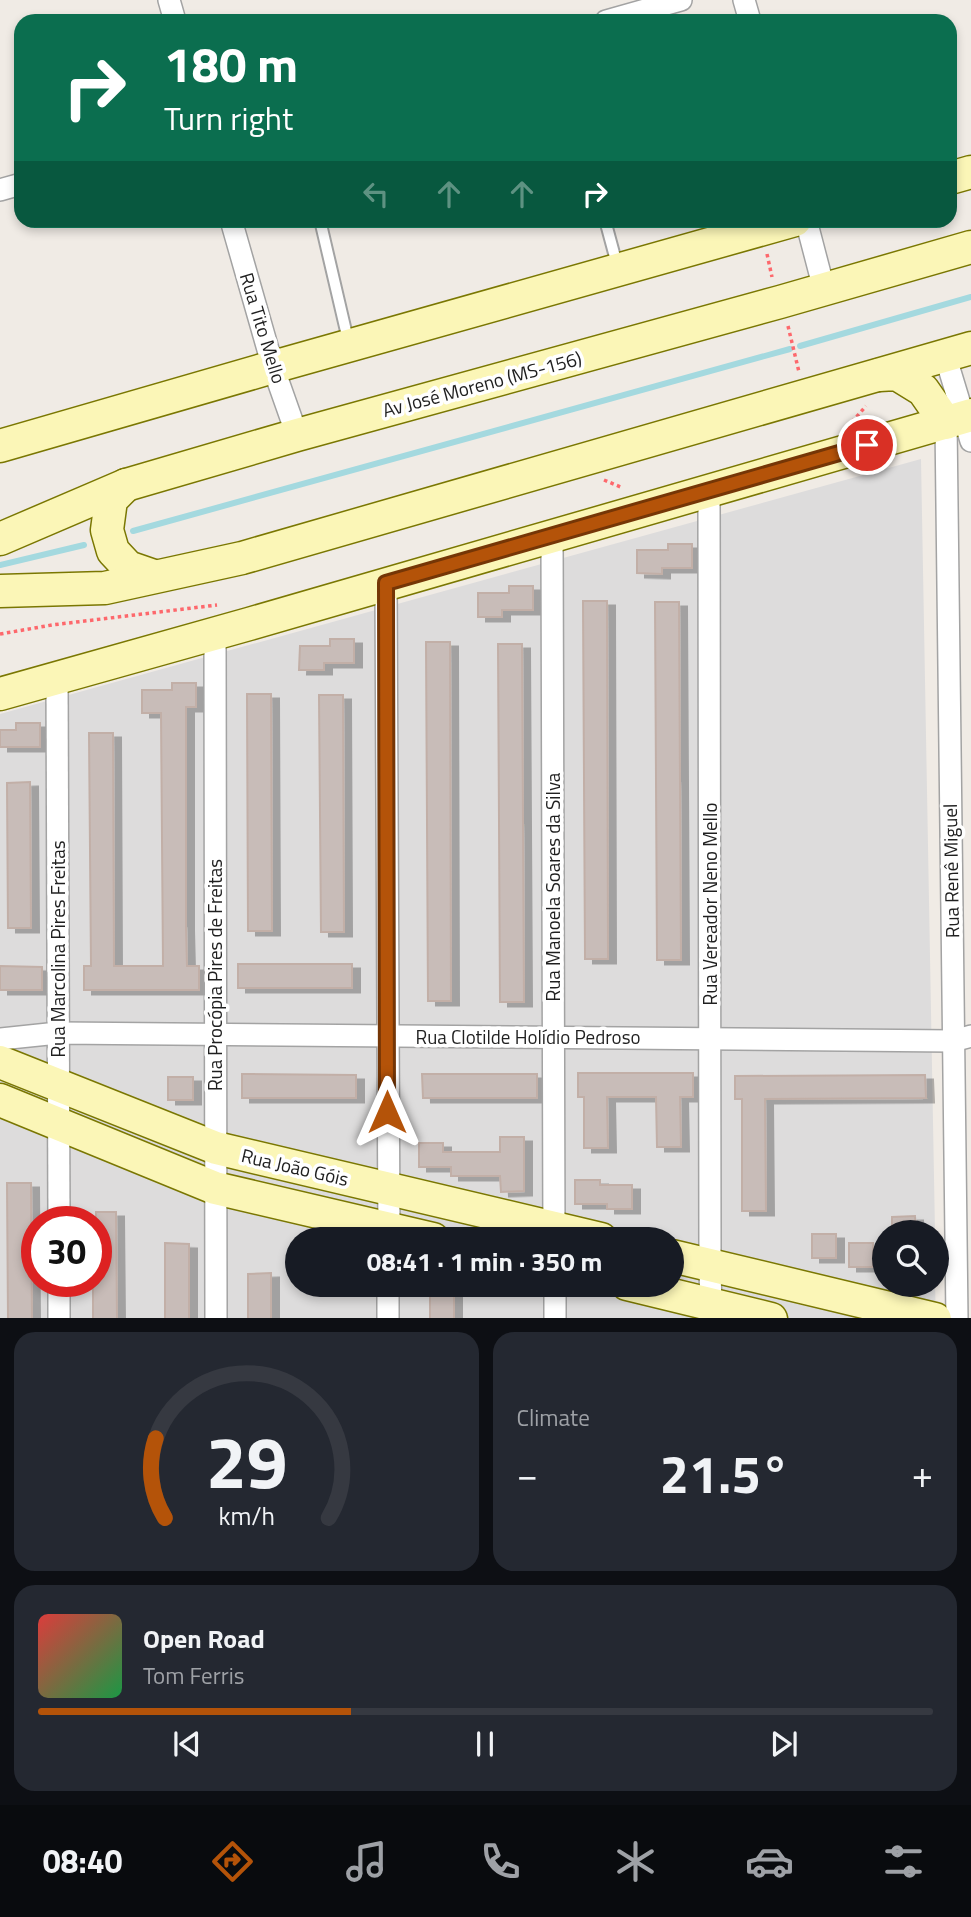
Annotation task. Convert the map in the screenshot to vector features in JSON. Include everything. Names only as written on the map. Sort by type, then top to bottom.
[{"type":"street","points":[[631,14],[681,0]]},
{"type":"street","name":"Rua Tito Mello","points":[[233,228],[273,367],[297,435]]},
{"type":"street","points":[[0,446],[767,228]]},
{"type":"street","points":[[808,228],[824,289]]},
{"type":"street","name":"Av José Moreno (MS-156)","points":[[0,539],[126,485],[971,247]]},
{"type":"street","points":[[0,591],[105,588],[242,558],[958,351]]},
{"type":"street","name":"Rua Renê Miguel","points":[[957,1318],[962,1038],[963,424],[958,351]]},
{"type":"street","points":[[879,375],[897,374],[923,390],[963,424]]},
{"type":"street","points":[[0,694],[709,490],[963,424]]},
{"type":"street","points":[[126,485],[111,500],[107,530],[113,551],[128,567],[154,576]]},
{"type":"street","name":"Rua Vereador Neno Mello","points":[[709,490],[711,1311]]},
{"type":"street","name":"Rua Manoela Soares da Silva","points":[[552,535],[554,1227]]},
{"type":"street","points":[[386,583],[388,1227]]},
{"type":"street","name":"Rua Procópia Pires de Freitas","points":[[215,632],[216,1318]]},
{"type":"street","name":"Rua Marcolina Pires Freitas","points":[[57,677],[59,1206]]},
{"type":"street","name":"Rua Clotilde Holídio Pedroso","points":[[0,1039],[58,1033],[962,1038]]},
{"type":"street","name":"Rua João Góis","points":[[0,1062],[216,1148],[531,1227]]},
{"type":"street","name":"Rua João Góis","points":[[0,1100],[215,1188],[362,1227]]},
{"type":"street","points":[[684,1259],[935,1318]]},
{"type":"street","points":[[59,1297],[59,1318]]},
{"type":"street","points":[[388,1297],[388,1318]]},
{"type":"street","points":[[555,1297],[555,1318]]},
{"type":"street","points":[[667,1297],[711,1311],[771,1318]]},
{"type":"lane","points":[[322,228],[349,346]]},
{"type":"lane","points":[[607,228],[618,270]]},
{"type":"path","points":[[765,245],[773,283]]},
{"type":"path","points":[[786,318],[799,372]]},
{"type":"path","points":[[0,634],[215,605],[232,610],[249,624]]},
{"type":"shaded area","points":[[921,459],[935,1220],[872,1220],[872,1297],[935,1297],[936,1318],[0,1318],[0,714]]},
{"type":"building","points":[[668,544],[692,544],[692,568],[662,568],[662,574],[637,573],[637,550],[668,550]]},
{"type":"building","points":[[509,586],[533,586],[533,610],[502,610],[502,617],[478,617],[478,593],[509,593]]},
{"type":"building","points":[[583,601],[607,601],[608,959],[585,959]]},
{"type":"building","points":[[655,602],[679,602],[681,960],[657,960]]},
{"type":"building","points":[[330,639],[354,639],[354,663],[324,663],[324,670],[299,670],[300,646],[330,646]]},
{"type":"building","points":[[426,642],[450,642],[451,1001],[428,1001]]},
{"type":"building","points":[[498,644],[522,644],[524,1002],[500,1002]]},
{"type":"building","points":[[172,683],[196,683],[196,707],[186,707],[186,926],[187,966],[199,966],[199,990],[84,990],[84,966],[91,966],[89,733],[113,733],[114,966],[163,966],[161,713],[142,713],[142,690],[172,690]]},
{"type":"building","points":[[247,694],[271,694],[272,931],[248,931]]},
{"type":"building","points":[[319,695],[343,695],[344,932],[321,932]]},
{"type":"building","points":[[16,723],[40,723],[40,747],[0,747],[0,730],[16,730]]},
{"type":"building","points":[[30,782],[31,928],[8,928],[7,783]]},
{"type":"building","points":[[238,964],[352,964],[352,988],[238,988]]},
{"type":"building","points":[[0,966],[42,967],[42,990],[0,990]]},
{"type":"building","points":[[578,1073],[693,1073],[693,1097],[680,1097],[681,1147],[657,1147],[656,1097],[607,1097],[608,1148],[584,1148],[584,1097],[578,1097]]},
{"type":"building","points":[[242,1074],[356,1075],[356,1098],[242,1098]]},
{"type":"building","points":[[422,1074],[537,1074],[537,1098],[423,1098]]},
{"type":"building","points":[[925,1075],[926,1098],[765,1099],[766,1211],[742,1211],[742,1099],[735,1099],[735,1076]]},
{"type":"building","points":[[168,1077],[193,1077],[193,1100],[168,1100]]},
{"type":"building","points":[[500,1137],[524,1137],[524,1191],[501,1192],[500,1176],[451,1176],[451,1167],[419,1167],[419,1143],[443,1143],[443,1152],[500,1152]]},
{"type":"building","points":[[575,1180],[600,1180],[600,1185],[632,1185],[632,1209],[607,1209],[607,1204],[575,1204]]},
{"type":"building","points":[[7,1183],[31,1183],[31,1206],[21,1206],[21,1297],[32,1297],[32,1318],[8,1318]]},
{"type":"building","points":[[112,1212],[116,1212],[117,1318],[93,1318],[93,1297],[112,1297]]},
{"type":"building","points":[[915,1216],[915,1220],[892,1220],[892,1217]]},
{"type":"building","points":[[812,1234],[836,1234],[836,1258],[812,1258]]},
{"type":"building","points":[[165,1243],[189,1244],[189,1318],[165,1318]]},
{"type":"building","points":[[849,1243],[872,1243],[872,1267],[849,1267]]},
{"type":"building","points":[[271,1273],[271,1318],[248,1318],[248,1274]]},
{"type":"building","points":[[430,1297],[454,1297],[454,1318],[430,1318]]},
{"type":"waterway","points":[[800,346],[971,297]]},
{"type":"waterway","points":[[133,531],[790,349]]},
{"type":"waterway","points":[[0,565],[84,545]]},
{"type":"route","points":[[387,1112],[386,583],[867,445]]}]
